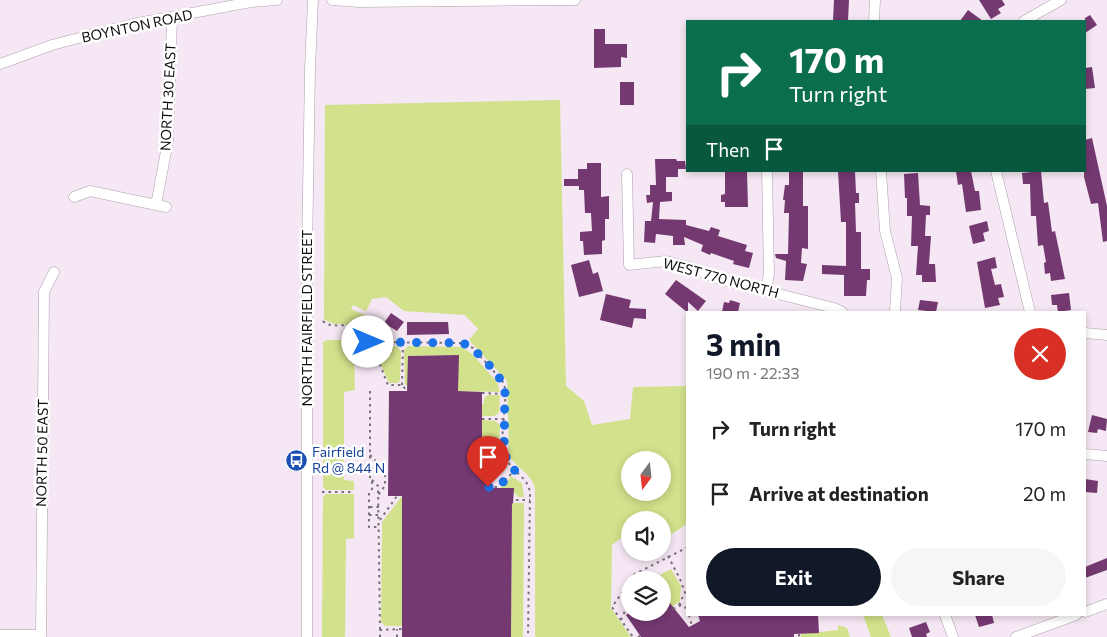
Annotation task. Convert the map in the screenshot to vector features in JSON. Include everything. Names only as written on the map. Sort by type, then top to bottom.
[{"type":"street","name":"BOYNTON ROAD","points":[[0,64],[52,45],[133,24],[172,19],[251,2],[277,0]]},
{"type":"street","name":"NORTH FAIRFIELD STREET","points":[[307,637],[307,244],[313,0]]},
{"type":"street","points":[[332,0],[359,2],[574,0]]},
{"type":"street","points":[[874,20],[875,0]]},
{"type":"street","points":[[1026,20],[1061,0]]},
{"type":"street","name":"NORTH 30 EAST","points":[[74,197],[90,191],[161,206],[168,141],[172,19]]},
{"type":"street","points":[[766,291],[769,274],[767,172]]},
{"type":"street","points":[[881,172],[885,231],[897,278],[895,311]]},
{"type":"street","points":[[996,172],[1030,311]]},
{"type":"street","name":"WEST 770 NORTH","points":[[627,174],[629,265],[666,261],[689,267],[719,279],[840,311]]},
{"type":"street","name":"NORTH 50 EAST","points":[[41,636],[44,292],[54,272]]},
{"type":"street","points":[[1086,333],[1107,335]]},
{"type":"street","points":[[1086,454],[1107,456]]},
{"type":"street","points":[[1086,612],[1107,604]]},
{"type":"street","points":[[945,616],[952,637]]},
{"type":"street","points":[[1016,637],[1073,616]]},
{"type":"street","points":[[0,635],[41,636]]},
{"type":"path","points":[[323,321],[327,324],[355,328],[363,333],[388,385],[402,385],[407,390]]},
{"type":"path","points":[[368,342],[466,344],[502,380],[505,394],[504,449],[507,460],[528,482],[530,500],[528,637]]},
{"type":"path","points":[[402,385],[403,342]]},
{"type":"path","points":[[370,391],[370,468],[372,480],[369,526],[380,527]]},
{"type":"path","points":[[482,393],[505,394]]},
{"type":"path","points":[[482,419],[504,418]]},
{"type":"path","points":[[489,449],[504,449]]},
{"type":"path","points":[[370,455],[375,460],[375,465],[383,472]]},
{"type":"path","points":[[378,495],[385,486],[383,460]]},
{"type":"path","points":[[370,468],[379,468]]},
{"type":"path","points":[[488,487],[498,487],[515,470]]},
{"type":"path","points":[[372,480],[378,486],[380,507],[380,637]]},
{"type":"path","points":[[322,492],[354,492]]},
{"type":"path","points":[[380,520],[397,496]]},
{"type":"path","points":[[516,500],[530,500]]},
{"type":"path","points":[[369,507],[380,507]]},
{"type":"path","points":[[369,515],[380,515]]},
{"type":"path","points":[[671,555],[686,548]]},
{"type":"path","points":[[640,571],[659,561]]},
{"type":"path","points":[[670,561],[686,596]]},
{"type":"path","points":[[673,609],[682,601],[684,590]]},
{"type":"path","points":[[621,594],[612,607],[621,620]]},
{"type":"path","points":[[679,605],[686,608]]},
{"type":"path","points":[[689,616],[692,626]]},
{"type":"path","points":[[622,621],[633,637]]},
{"type":"path","points":[[397,629],[397,637]]},
{"type":"path","points":[[380,630],[402,630]]},
{"type":"green space","points":[[560,100],[566,386],[584,401],[592,425],[630,419],[633,387],[686,386],[686,525],[671,535],[671,511],[621,511],[621,538],[612,545],[611,608],[631,637],[535,637],[535,488],[527,474],[515,464],[509,455],[507,381],[469,340],[478,329],[465,315],[404,311],[386,297],[372,299],[366,311],[353,305],[351,309],[365,315],[391,333],[392,338],[368,338],[357,328],[329,322],[324,319],[325,105]]},
{"type":"green space","points":[[328,340],[347,340],[354,347],[355,390],[344,392],[344,480],[354,481],[354,490],[326,490],[323,487],[323,342]]},
{"type":"green space","points":[[382,346],[397,346],[401,351],[400,380],[398,383],[389,383],[378,359],[378,350]]},
{"type":"green space","points":[[408,346],[462,347],[472,354],[497,382],[500,392],[458,391],[458,355],[408,356],[408,386],[405,385],[404,350]]},
{"type":"green space","points":[[487,395],[500,395],[499,413],[494,416],[482,416],[482,404],[484,404],[484,398]]},
{"type":"green space","points":[[482,420],[495,421],[500,425],[499,445],[489,446],[489,439],[482,439]]},
{"type":"green space","points":[[511,476],[522,483],[524,497],[518,497],[515,493],[500,488]]},
{"type":"green space","points":[[326,494],[354,494],[354,538],[346,539],[345,637],[322,637],[323,497]]},
{"type":"green space","points":[[402,496],[402,626],[385,626],[381,622],[382,522]]},
{"type":"green space","points":[[512,503],[524,503],[523,637],[511,637]]},
{"type":"green space","points":[[671,569],[681,586],[680,601],[672,607],[671,571],[667,571]]},
{"type":"green space","points":[[863,616],[882,616],[891,637],[871,637]]},
{"type":"green space","points":[[838,625],[847,628],[850,637],[801,637],[801,634],[838,630]]},
{"type":"building","points":[[834,0],[849,0],[848,20],[833,20]]},
{"type":"building","points":[[979,0],[1002,0],[1005,5],[998,9],[1001,13],[991,19]]},
{"type":"building","points":[[968,10],[982,20],[961,20]]},
{"type":"building","points":[[1090,15],[1097,25],[1086,32],[1086,20],[1085,18]]},
{"type":"building","points":[[594,29],[605,29],[605,44],[627,44],[627,58],[621,57],[621,67],[594,68]]},
{"type":"building","points":[[1092,67],[1095,88],[1086,89],[1086,68]]},
{"type":"building","points":[[620,82],[634,82],[634,105],[620,105]]},
{"type":"building","points":[[1092,138],[1107,206],[1107,241],[1103,242],[1098,203],[1091,204],[1084,177],[1084,172],[1086,172],[1086,140]]},
{"type":"building","points":[[655,159],[685,161],[686,169],[678,169],[678,177],[666,177],[666,192],[672,192],[672,201],[660,202],[659,219],[686,220],[686,225],[709,231],[711,227],[720,230],[718,236],[747,245],[745,251],[753,253],[749,268],[733,264],[734,261],[701,251],[703,245],[684,237],[685,245],[673,245],[673,236],[656,234],[655,243],[644,242],[645,221],[651,221],[653,202],[647,203],[646,195],[650,195],[650,185],[656,185]]},
{"type":"building","points":[[587,163],[601,163],[601,197],[609,196],[609,219],[605,219],[605,240],[602,241],[602,254],[584,255],[583,241],[580,241],[580,232],[592,231],[591,213],[585,213],[584,190],[579,190],[579,186],[564,186],[564,179],[578,179],[578,169],[587,169]]},
{"type":"building","points":[[725,172],[747,172],[748,207],[725,207],[725,202],[721,202],[721,195],[725,194]]},
{"type":"building","points":[[789,172],[803,172],[803,206],[808,206],[808,249],[802,248],[801,263],[807,264],[803,281],[785,280],[786,261],[776,258],[775,254],[788,254],[789,213],[784,213],[785,200],[783,200],[785,185],[789,185]]},
{"type":"building","points":[[838,172],[855,172],[856,193],[859,193],[859,203],[855,203],[856,232],[861,232],[861,269],[870,269],[870,280],[867,280],[866,296],[844,296],[844,275],[822,274],[822,265],[846,266],[846,222],[841,222]]},
{"type":"building","points":[[956,172],[971,172],[975,191],[979,191],[981,210],[966,212],[962,184],[958,185]]},
{"type":"building","points":[[1041,172],[1044,203],[1048,202],[1052,232],[1055,231],[1065,279],[1051,281],[1050,273],[1045,274],[1044,263],[1046,262],[1043,245],[1038,246],[1036,216],[1031,216],[1030,184],[1023,184],[1022,173]]},
{"type":"building","points":[[918,173],[920,205],[930,206],[930,215],[926,215],[925,236],[931,236],[929,264],[935,264],[936,282],[922,282],[922,275],[916,275],[918,246],[911,246],[912,216],[907,216],[904,174]]},
{"type":"building","points":[[987,221],[989,231],[983,233],[985,241],[973,244],[969,226]]},
{"type":"building","points":[[995,257],[997,268],[991,269],[995,285],[1001,284],[1004,297],[998,298],[1000,305],[985,308],[977,262]]},
{"type":"building","points":[[589,260],[593,274],[598,272],[603,291],[579,297],[571,265]]},
{"type":"building","points":[[676,280],[706,301],[698,311],[688,302],[688,311],[686,311],[665,294]]},
{"type":"building","points":[[1069,293],[1071,310],[1058,311],[1057,305],[1052,305],[1051,295]]},
{"type":"building","points":[[606,294],[631,300],[629,308],[646,309],[646,319],[634,318],[632,328],[600,320]]},
{"type":"building","points":[[730,300],[740,303],[738,311],[722,311],[724,302],[729,303]]},
{"type":"building","points":[[920,300],[938,302],[936,311],[918,310]]},
{"type":"building","points":[[391,313],[404,322],[397,331],[384,323]]},
{"type":"building","points":[[407,322],[448,322],[449,334],[407,335]]},
{"type":"building","points":[[459,355],[458,391],[482,392],[482,439],[489,439],[488,488],[514,488],[512,503],[511,637],[402,637],[402,496],[388,496],[389,391],[407,391],[408,356]]},
{"type":"building","points":[[1092,415],[1107,419],[1106,431],[1098,429],[1097,433],[1088,432]]},
{"type":"building","points":[[1086,479],[1098,481],[1097,493],[1086,492]]},
{"type":"building","points":[[1107,558],[1107,570],[1086,578],[1086,567]]},
{"type":"building","points":[[671,604],[689,627],[700,621],[698,616],[818,616],[819,633],[794,634],[794,637],[641,637],[630,621],[671,621]]},
{"type":"building","points":[[975,616],[992,616],[994,623],[979,627]]},
{"type":"building","points":[[926,622],[930,632],[926,634],[927,637],[912,637],[909,628]]},
{"type":"place","name":"Fairfield Rd @ 844 N","points":[[296,460]]},
{"type":"route","points":[[368,342],[466,344],[502,380],[505,389],[504,451],[509,464],[515,470],[498,487],[488,487]]}]
